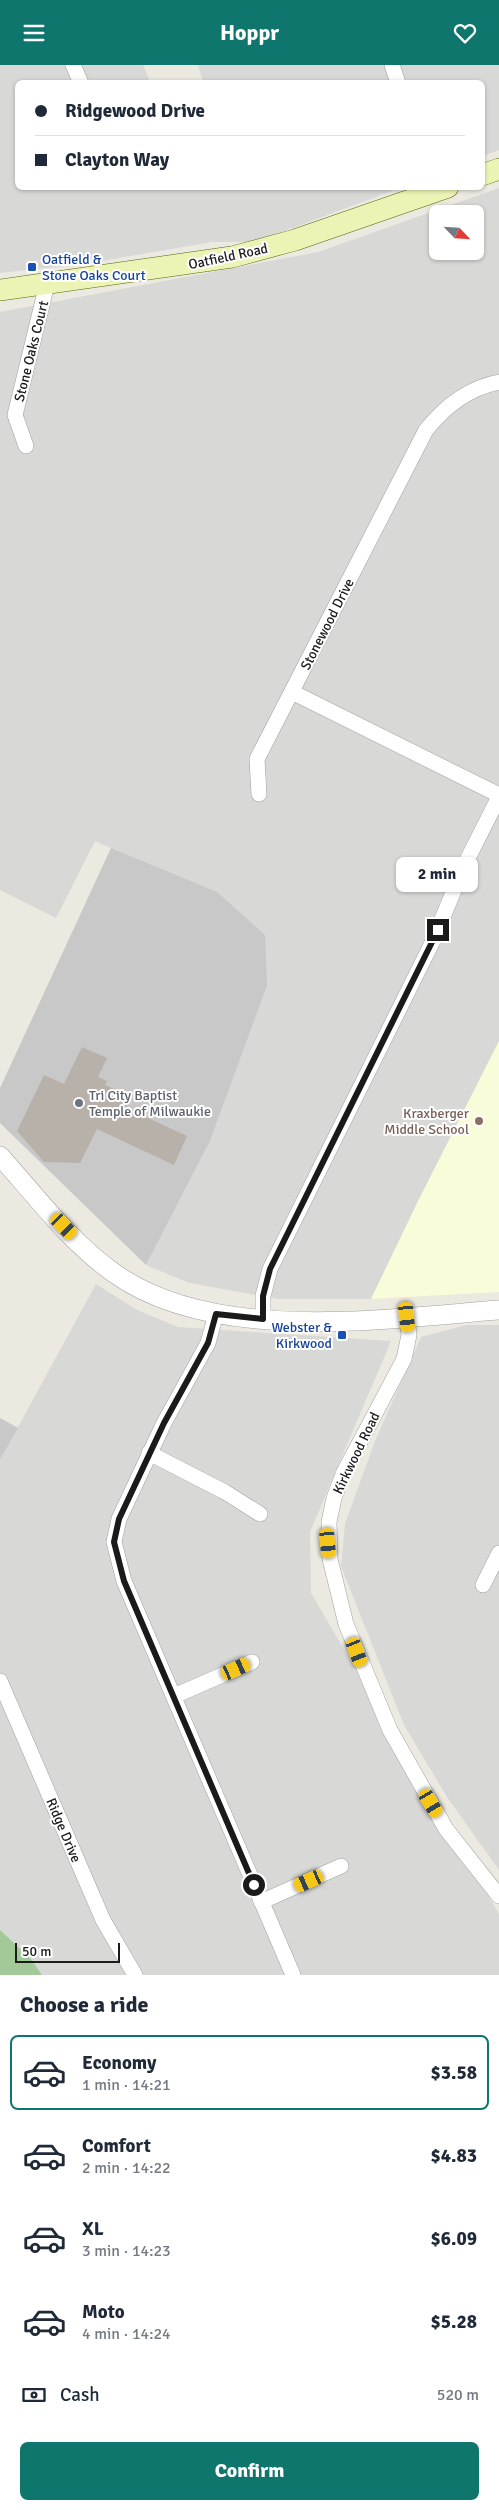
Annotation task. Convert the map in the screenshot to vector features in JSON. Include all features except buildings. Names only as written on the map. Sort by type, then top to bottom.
[{"type":"main road","points":[[485,174],[499,169]]},
{"type":"main road","name":"Oatfield Road","points":[[0,290],[232,257],[295,240],[438,190]]},
{"type":"street","points":[[73,65],[80,80]]},
{"type":"street","points":[[392,65],[397,80]]},
{"type":"street","name":"Stone Oaks Court","points":[[26,446],[16,415],[47,284]]},
{"type":"street","name":"Stonewood Drive","points":[[259,794],[257,759],[426,430],[439,413],[451,403],[480,388],[499,382]]},
{"type":"street","points":[[263,1319],[263,1296],[270,1269],[432,943],[465,865],[499,796],[292,693]]},
{"type":"street","points":[[0,1156],[84,1247],[114,1273],[156,1298],[216,1314],[301,1321],[407,1317],[499,1310]]},
{"type":"street","points":[[216,1314],[208,1343],[149,1453],[119,1519],[114,1542],[124,1581],[293,1975]]},
{"type":"street","name":"Kirkwood Road","points":[[407,1317],[409,1335],[404,1359],[344,1472],[334,1499],[329,1522],[330,1559],[346,1624],[390,1730],[446,1829],[499,1896]]},
{"type":"street","points":[[149,1453],[225,1492],[260,1514]]},
{"type":"street","points":[[483,1585],[499,1553]]},
{"type":"street","points":[[174,1696],[252,1662]]},
{"type":"street","name":"Ridge Drive","points":[[0,1681],[103,1920],[135,1975]]},
{"type":"street","points":[[261,1902],[341,1866]]},
{"type":"shaded area","points":[[0,65],[143,65],[149,80],[15,80],[15,190],[395,190],[255,242],[212,242],[84,264],[0,273]]},
{"type":"shaded area","points":[[198,65],[499,65],[499,150],[485,155],[485,80],[202,80]]},
{"type":"shaded area","points":[[499,188],[499,1044],[371,1299],[279,1299],[189,1283],[146,1265],[210,1141],[267,986],[111,848],[95,841],[56,918],[0,890],[0,312],[318,252],[429,213],[429,260],[484,260],[484,205],[451,205]]},
{"type":"shaded area","points":[[111,848],[217,892],[265,935],[267,986],[210,1141],[146,1265],[0,1123],[0,1088]]},
{"type":"shaded area","name":"Kraxberger Middle School","points":[[499,1041],[499,1292],[371,1299],[418,1201]]},
{"type":"shaded area","points":[[96,1284],[137,1310],[178,1327],[391,1341],[310,1532],[311,1593],[499,1914],[499,1975],[42,1975],[31,1959],[0,1930],[0,1460]]},
{"type":"shaded area","points":[[466,1325],[499,1325],[499,1870],[447,1797],[404,1725],[341,1566],[345,1524],[375,1441],[421,1337]]},
{"type":"shaded area","points":[[0,1418],[18,1428],[0,1460]]},
{"type":"green space","points":[[0,1930],[31,1959],[42,1975],[0,1975]]},
{"type":"place","name":"Oatfield & Stone Oaks Court","points":[[32,267]]},
{"type":"place","name":"Tri City Baptist Temple of Milwaukie","points":[[79,1103]]},
{"type":"place","name":"Kraxberger Middle School","points":[[479,1121]]},
{"type":"place","name":"Webster & Kirkwood","points":[[342,1335]]},
{"type":"route","points":[[254,1885],[124,1581],[114,1542],[119,1519],[164,1423],[208,1343],[216,1314],[263,1319],[263,1296],[270,1269],[438,930]]}]
